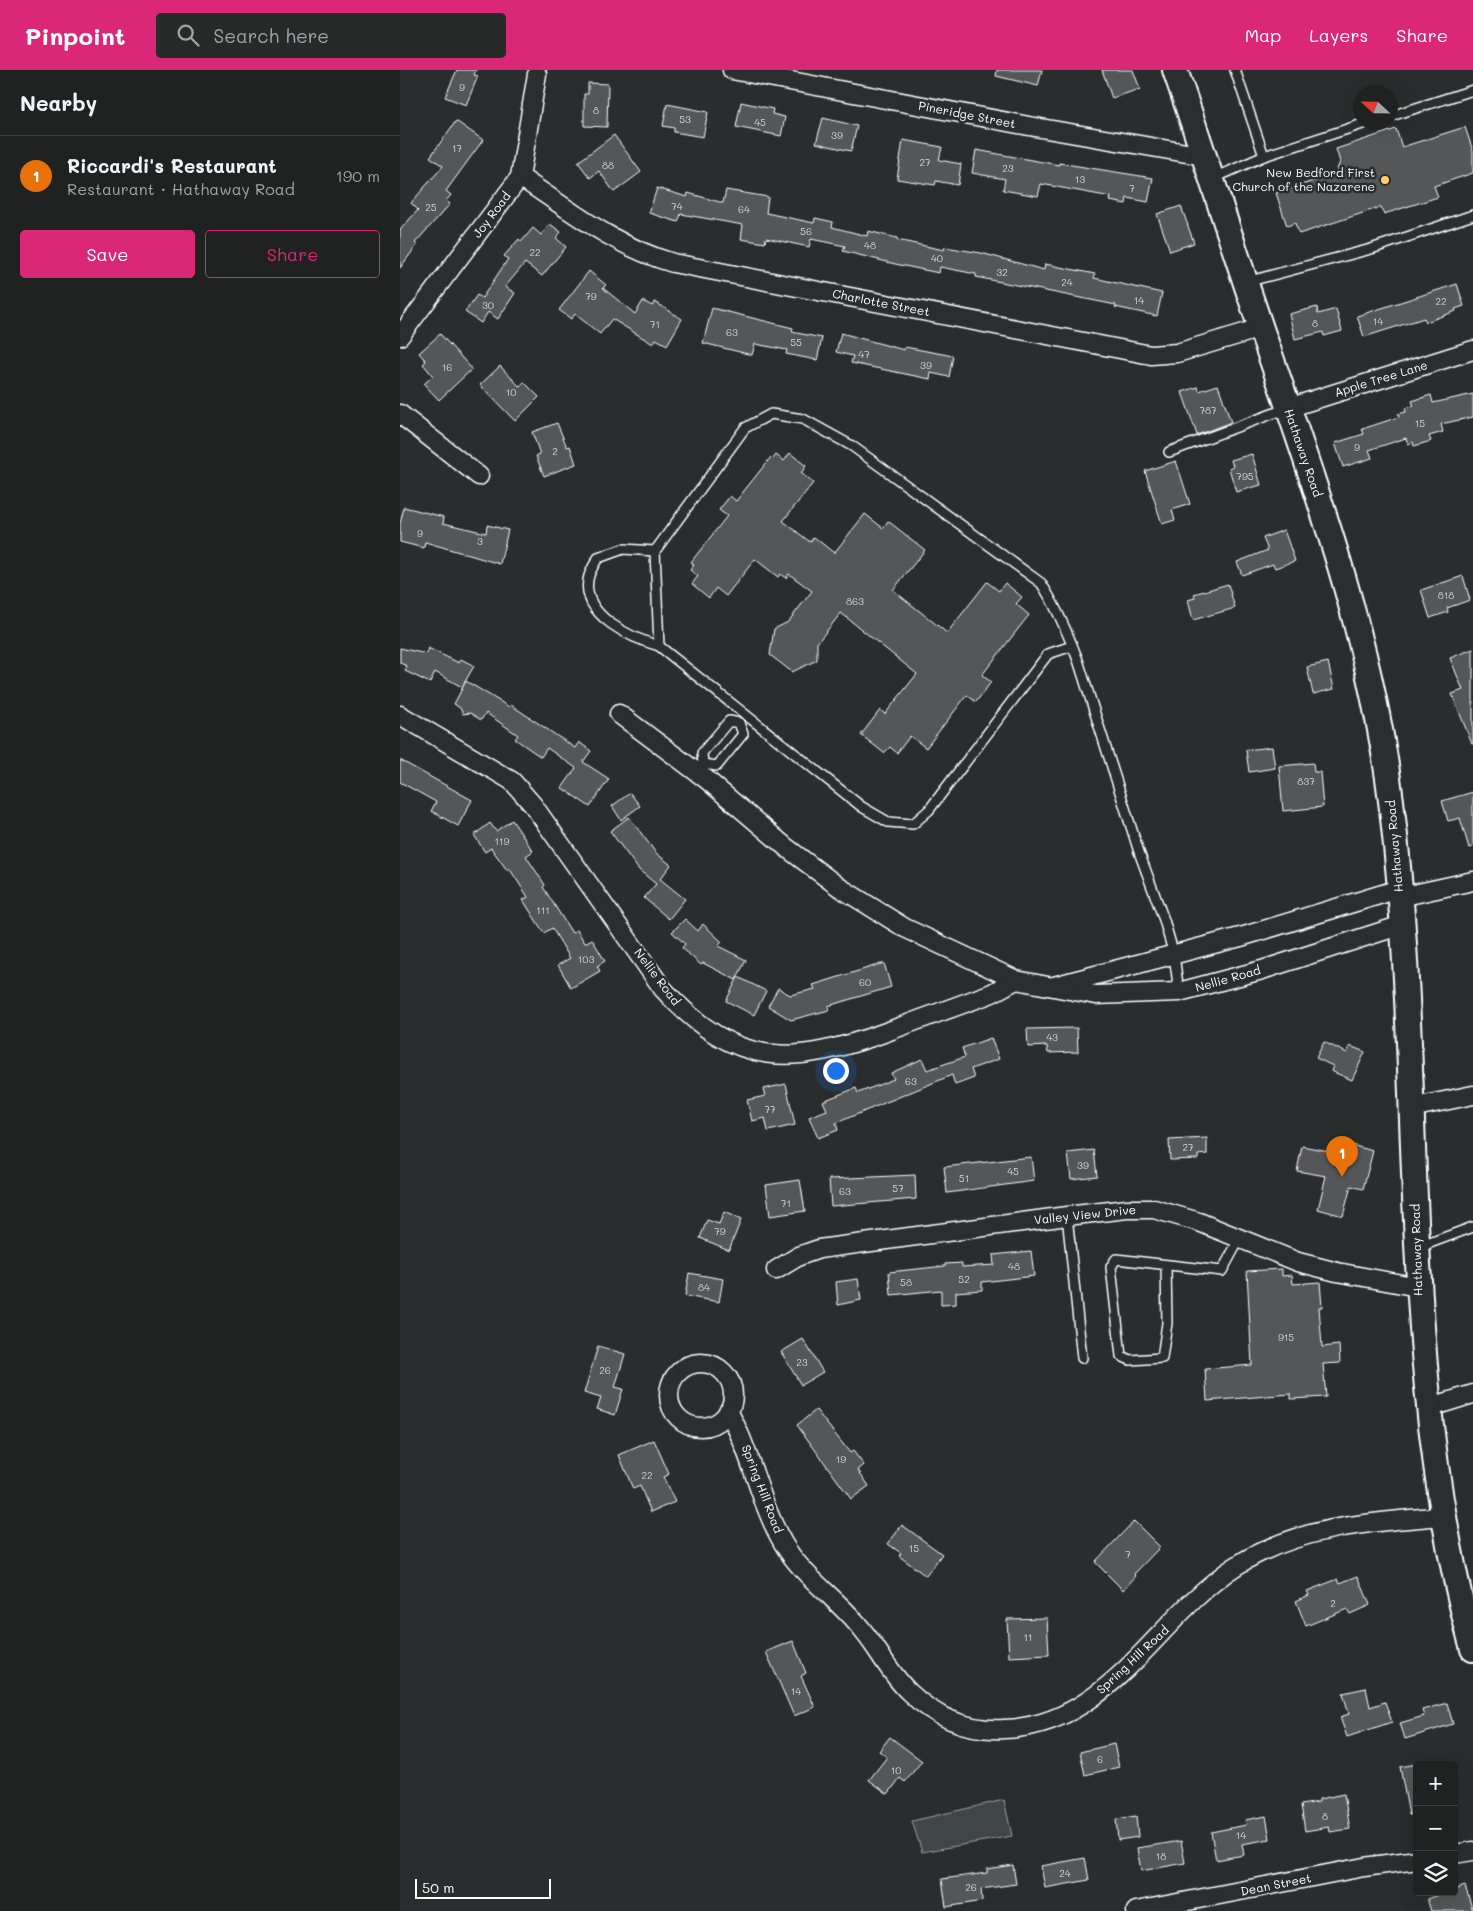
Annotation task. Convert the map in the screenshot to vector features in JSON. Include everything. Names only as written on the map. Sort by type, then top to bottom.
[{"type":"main road","name":"Hathaway Road","points":[[1175,70],[1332,541],[1371,690],[1387,769],[1402,925],[1418,1287],[1428,1408],[1443,1516],[1466,1596],[1473,1649]]},
{"type":"street","name":"Pineridge Street","points":[[732,70],[1029,126],[1204,156]]},
{"type":"street","name":"Joy Road","points":[[400,336],[520,177],[537,74]]},
{"type":"street","name":"Charlotte Street","points":[[520,177],[614,239],[649,256],[673,263],[1151,355],[1177,353],[1261,328]]},
{"type":"street","name":"Apple Tree Lane","points":[[1288,408],[1473,350]]},
{"type":"street","points":[[400,414],[479,476]]},
{"type":"street","points":[[619,714],[700,768],[787,848],[861,901],[906,928],[1000,975],[1016,980]]},
{"type":"street","name":"Nellie Road","points":[[400,715],[512,781],[533,805],[663,989],[686,1015],[711,1032],[734,1044],[760,1053],[792,1056],[830,1051],[992,993],[1016,980],[1048,988],[1096,995],[1178,992],[1262,970],[1402,925]]},
{"type":"street","points":[[1399,893],[1473,881]]},
{"type":"street","name":"Nellie Road","points":[[1048,988],[1399,893]]},
{"type":"street","points":[[1411,1108],[1473,1095]]},
{"type":"street","name":"Valley View Drive","points":[[776,1270],[799,1256],[819,1249],[1067,1216],[1127,1209],[1154,1209],[1177,1214],[1298,1262],[1337,1272],[1418,1287]]},
{"type":"street","points":[[1428,1408],[1473,1394]]},
{"type":"street","name":"Spring Hill Road","points":[[728,1411],[747,1448],[775,1528],[794,1560],[856,1621],[907,1690],[940,1715],[977,1728],[1010,1729],[1042,1723],[1072,1711],[1088,1702],[1129,1667],[1213,1583],[1255,1555],[1297,1538],[1328,1530],[1393,1520],[1443,1516]]},
{"type":"street","points":[[1458,1854],[1473,1852]]},
{"type":"street","name":"Dean Street","points":[[1136,1911],[1413,1861]]},
{"type":"lane","points":[[1235,70],[1264,156]]},
{"type":"lane","points":[[1398,113],[1473,90]]},
{"type":"lane","points":[[1212,179],[1264,156],[1353,127]]},
{"type":"lane","points":[[1245,282],[1370,248],[1473,215]]},
{"type":"lane","points":[[1169,452],[1288,408]]},
{"type":"lane","points":[[659,646],[655,551],[745,428],[771,414],[803,419],[852,446],[1041,583],[1057,611],[1072,646],[1174,955],[1178,992]]},
{"type":"lane","points":[[655,551],[624,549],[598,558],[588,580],[588,593],[594,608],[630,636],[659,646],[862,807],[888,822],[913,824],[929,810],[1048,654],[1072,646]]},
{"type":"lane","points":[[739,723],[745,714]]},
{"type":"lane","points":[[729,720],[739,723],[743,734],[717,766],[700,768],[702,753],[729,720]]},
{"type":"lane","points":[[1067,1216],[1082,1358]]},
{"type":"lane","points":[[1417,1248],[1473,1228]]},
{"type":"lane","points":[[1166,1266],[1167,1324],[1162,1358],[1130,1360],[1121,1356],[1111,1267],[1116,1259],[1222,1271],[1240,1238]]},
{"type":"shaded area","points":[[1004,1800],[1012,1836],[922,1852],[912,1821]]},
{"type":"building","points":[[457,70],[476,70],[474,75],[478,76],[466,105],[445,97]]},
{"type":"building","points":[[997,70],[1042,70],[1038,86],[996,76]]},
{"type":"building","points":[[1102,70],[1133,70],[1140,89],[1112,98]]},
{"type":"building","points":[[588,83],[608,84],[607,127],[584,126],[584,94],[588,94]]},
{"type":"building","points":[[741,102],[773,109],[772,114],[785,117],[781,136],[736,127]]},
{"type":"building","points":[[667,104],[708,112],[703,137],[674,132],[674,128],[663,126]]},
{"type":"building","points":[[823,118],[857,126],[851,151],[816,143]]},
{"type":"building","points":[[456,121],[483,140],[446,191],[451,195],[446,201],[450,204],[415,243],[417,245],[400,268],[400,230],[418,210],[411,203],[443,166],[430,157]]},
{"type":"building","name":"New Bedford First Church of the Nazarene","points":[[1465,127],[1473,151],[1473,173],[1434,186],[1438,197],[1384,214],[1381,207],[1299,234],[1295,223],[1287,226],[1276,193],[1335,174],[1340,162],[1336,149],[1393,130],[1396,130],[1402,147]]},
{"type":"building","points":[[614,135],[641,172],[614,192],[599,171],[590,178],[578,162]]},
{"type":"building","points":[[903,140],[942,147],[939,160],[961,164],[958,185],[936,181],[935,185],[897,179]]},
{"type":"building","points":[[976,150],[1059,165],[1059,163],[1153,178],[1148,202],[1127,198],[1126,204],[1110,201],[1111,197],[1041,184],[1038,196],[1003,190],[1005,179],[972,173]]},
{"type":"building","points":[[657,188],[687,197],[688,193],[723,203],[726,190],[768,197],[766,213],[814,223],[815,218],[833,222],[832,227],[867,236],[868,231],[897,238],[897,240],[944,250],[945,247],[981,253],[1044,270],[1045,264],[1095,274],[1094,278],[1162,293],[1157,316],[1115,307],[1116,305],[976,277],[976,274],[940,267],[939,273],[895,264],[843,251],[845,246],[811,239],[809,247],[766,238],[765,243],[741,239],[743,225],[681,214],[678,222],[649,213]]},
{"type":"building","points":[[1181,206],[1194,243],[1170,251],[1157,214]]},
{"type":"building","points":[[550,224],[561,232],[556,238],[566,247],[542,276],[525,263],[505,287],[515,293],[498,319],[488,312],[481,323],[465,312],[477,295],[482,298],[508,259],[504,256],[519,239],[521,242],[533,228],[541,235]]},
{"type":"building","points":[[589,271],[606,285],[603,288],[635,314],[643,301],[652,306],[655,302],[682,319],[667,345],[656,339],[653,344],[612,319],[600,334],[575,314],[571,319],[559,310]]},
{"type":"building","points":[[1457,284],[1464,306],[1455,309],[1456,311],[1426,322],[1424,318],[1364,337],[1357,316]]},
{"type":"building","points":[[1317,307],[1318,314],[1336,309],[1342,331],[1324,336],[1323,332],[1295,339],[1289,314]]},
{"type":"building","points":[[712,308],[793,328],[792,332],[822,338],[817,360],[786,354],[787,350],[755,344],[752,355],[703,343]]},
{"type":"building","points":[[841,333],[904,350],[905,347],[953,356],[949,377],[931,373],[930,379],[851,363],[853,356],[836,352]]},
{"type":"building","points":[[440,334],[472,369],[439,400],[424,384],[433,376],[423,364],[426,361],[419,353]]},
{"type":"building","points":[[500,366],[520,387],[524,382],[539,397],[515,421],[480,385]]},
{"type":"building","points":[[1218,385],[1231,422],[1197,435],[1182,392],[1198,387],[1199,391]]},
{"type":"building","points":[[1473,394],[1473,417],[1441,424],[1443,432],[1429,436],[1431,441],[1414,446],[1413,442],[1408,444],[1406,438],[1369,450],[1372,458],[1343,467],[1335,443],[1364,434],[1362,429],[1399,417],[1398,414],[1406,412],[1405,408],[1414,406],[1412,401],[1431,395],[1433,403]]},
{"type":"building","points":[[557,423],[567,447],[570,446],[576,464],[544,476],[536,456],[540,454],[532,432]]},
{"type":"building","points":[[790,453],[806,466],[801,473],[813,483],[783,521],[810,542],[814,537],[834,553],[865,514],[883,528],[888,521],[925,550],[893,590],[947,633],[987,582],[999,591],[1005,583],[1022,597],[1016,604],[1029,615],[982,675],[991,682],[976,702],[967,695],[926,748],[910,736],[897,753],[890,747],[884,753],[861,735],[880,710],[885,714],[917,674],[841,613],[817,643],[817,660],[792,672],[770,655],[774,629],[788,622],[812,591],[789,574],[786,578],[780,574],[778,577],[755,559],[726,596],[716,588],[709,598],[692,584],[698,576],[690,570],[694,565],[691,562],[727,516],[719,510],[730,496],[736,501],[771,457],[773,459],[776,455],[784,461]]},
{"type":"building","points":[[1252,454],[1261,485],[1236,492],[1229,468],[1233,466],[1231,460]]},
{"type":"building","points":[[1176,461],[1190,504],[1172,510],[1175,520],[1162,524],[1145,471]]},
{"type":"building","points":[[404,507],[444,517],[443,523],[486,533],[487,525],[508,530],[500,564],[425,542],[424,548],[400,542],[400,524]]},
{"type":"building","points":[[1284,530],[1295,561],[1275,568],[1273,564],[1242,575],[1237,562],[1268,550],[1263,538]]},
{"type":"building","points":[[1463,576],[1470,600],[1447,608],[1448,612],[1430,618],[1421,590]]},
{"type":"building","points":[[1228,584],[1235,608],[1193,620],[1188,600],[1195,598],[1194,594]]},
{"type":"building","points":[[400,648],[426,654],[428,648],[459,663],[461,659],[474,666],[462,687],[435,672],[430,683],[405,671],[407,666],[400,663]]},
{"type":"building","points":[[1473,649],[1472,744],[1452,694],[1463,690],[1450,658]]},
{"type":"building","points":[[1328,662],[1334,689],[1313,694],[1307,667]]},
{"type":"building","points":[[466,681],[509,707],[511,705],[575,748],[579,742],[591,751],[583,762],[609,779],[590,807],[562,788],[576,768],[547,748],[541,757],[515,739],[518,735],[486,713],[481,720],[470,713],[463,714],[460,708],[454,704]]},
{"type":"building","points":[[1272,747],[1275,768],[1249,772],[1246,750]]},
{"type":"building","points":[[400,760],[472,800],[458,826],[431,811],[436,802],[400,782]]},
{"type":"building","points":[[1313,763],[1314,772],[1320,772],[1323,807],[1283,811],[1279,766]]},
{"type":"building","points":[[1473,792],[1473,847],[1469,848],[1460,818],[1448,821],[1442,801]]},
{"type":"building","points":[[630,793],[640,806],[621,820],[612,806]]},
{"type":"building","points":[[629,817],[656,853],[671,865],[660,879],[685,899],[669,919],[644,898],[656,884],[639,870],[610,831]]},
{"type":"building","points":[[512,820],[533,851],[526,856],[572,933],[577,930],[585,943],[592,939],[605,961],[597,966],[600,971],[571,988],[558,965],[570,958],[552,928],[544,933],[523,900],[528,897],[509,868],[507,870],[491,848],[485,852],[474,835],[490,823],[496,831]]},
{"type":"building","points":[[685,919],[698,931],[703,924],[722,942],[718,946],[746,960],[736,980],[703,963],[701,965],[682,948],[685,944],[672,932]]},
{"type":"building","points":[[884,963],[891,987],[828,1006],[829,1010],[791,1020],[768,1006],[778,988],[790,995],[815,989],[813,985]]},
{"type":"building","points":[[738,977],[766,991],[754,1015],[726,1001]]},
{"type":"building","points":[[1077,1028],[1078,1052],[1048,1053],[1047,1046],[1028,1047],[1027,1029]]},
{"type":"building","points":[[991,1038],[999,1059],[971,1069],[974,1078],[955,1085],[952,1075],[836,1123],[838,1130],[818,1138],[809,1117],[827,1110],[823,1101],[856,1088],[858,1093],[894,1079],[891,1073],[922,1059],[927,1070],[965,1057],[962,1048]]},
{"type":"building","points":[[1324,1042],[1347,1053],[1350,1046],[1365,1052],[1352,1080],[1331,1071],[1333,1066],[1316,1058]]},
{"type":"building","points":[[786,1084],[795,1125],[768,1131],[765,1118],[752,1121],[747,1100],[765,1096],[763,1089]]},
{"type":"building","points":[[1207,1138],[1207,1154],[1198,1155],[1198,1159],[1170,1160],[1169,1140]]},
{"type":"building","points":[[1348,1144],[1373,1151],[1363,1189],[1351,1186],[1343,1216],[1318,1209],[1326,1176],[1297,1171],[1302,1146],[1345,1154]]},
{"type":"building","points":[[1094,1150],[1097,1176],[1071,1179],[1068,1153]]},
{"type":"building","points":[[1031,1157],[1034,1181],[947,1193],[944,1167]]},
{"type":"building","points":[[915,1175],[916,1199],[831,1206],[829,1179]]},
{"type":"building","points":[[800,1180],[805,1211],[770,1216],[766,1185]]},
{"type":"building","points":[[724,1212],[741,1220],[729,1250],[700,1238],[707,1220],[719,1224]]},
{"type":"building","points":[[1031,1251],[1034,1276],[982,1282],[982,1290],[956,1292],[956,1304],[941,1305],[941,1290],[891,1295],[889,1272],[945,1266],[945,1264],[962,1263],[962,1267],[994,1265],[993,1255]]},
{"type":"building","points":[[1282,1269],[1282,1276],[1292,1275],[1293,1284],[1320,1282],[1322,1307],[1319,1307],[1322,1347],[1339,1345],[1340,1363],[1323,1364],[1326,1397],[1291,1399],[1291,1394],[1207,1401],[1205,1369],[1252,1365],[1247,1271]]},
{"type":"building","points":[[689,1273],[723,1279],[719,1302],[685,1296]]},
{"type":"building","points":[[858,1279],[861,1300],[838,1305],[836,1282]]},
{"type":"building","points":[[803,1339],[823,1372],[801,1385],[781,1352]]},
{"type":"building","points":[[598,1346],[625,1354],[615,1387],[623,1389],[615,1415],[597,1409],[601,1398],[584,1393]]},
{"type":"building","points":[[816,1410],[850,1453],[853,1451],[864,1465],[858,1470],[869,1486],[851,1499],[797,1425]]},
{"type":"building","points":[[654,1440],[669,1474],[663,1477],[675,1502],[651,1512],[640,1486],[633,1489],[619,1455]]},
{"type":"building","points":[[1134,1521],[1160,1547],[1134,1574],[1136,1576],[1123,1590],[1095,1562]]},
{"type":"building","points":[[902,1525],[942,1554],[926,1576],[899,1556],[901,1553],[888,1544]]},
{"type":"building","points":[[1358,1576],[1370,1605],[1350,1614],[1347,1609],[1306,1626],[1296,1601],[1309,1595],[1307,1591],[1338,1579],[1340,1583]]},
{"type":"building","points":[[1047,1618],[1049,1655],[1009,1657],[1007,1619]]},
{"type":"building","points":[[793,1641],[806,1673],[801,1676],[815,1707],[794,1716],[766,1652]]},
{"type":"building","points":[[1366,1688],[1370,1707],[1385,1702],[1392,1722],[1347,1737],[1340,1717],[1349,1714],[1343,1693]]},
{"type":"building","points":[[1447,1703],[1453,1724],[1405,1739],[1400,1723],[1424,1716],[1422,1710]]},
{"type":"building","points":[[890,1737],[922,1761],[905,1782],[900,1778],[888,1794],[869,1780],[887,1757],[879,1751]]},
{"type":"building","points":[[1114,1744],[1119,1767],[1085,1775],[1080,1752]]},
{"type":"building","points":[[1413,1765],[1413,1814],[1409,1815],[1400,1767]]},
{"type":"building","points":[[1344,1794],[1350,1829],[1330,1832],[1329,1827],[1305,1831],[1301,1805],[1319,1802],[1319,1799]]},
{"type":"building","points":[[1136,1816],[1138,1837],[1118,1840],[1116,1819]]},
{"type":"building","points":[[1266,1816],[1270,1839],[1242,1844],[1244,1855],[1216,1860],[1211,1832],[1246,1825],[1245,1820]]},
{"type":"building","points":[[1181,1841],[1185,1863],[1141,1871],[1137,1848]]},
{"type":"building","points":[[1085,1858],[1089,1880],[1045,1888],[1041,1866]]},
{"type":"building","points":[[1013,1865],[1016,1884],[981,1889],[982,1901],[946,1907],[942,1879],[987,1873],[987,1869]]},
{"type":"building","points":[[1465,1886],[1473,1911],[1431,1911],[1427,1899],[1435,1896],[1458,1896],[1458,1889]]},
{"type":"place","name":"New Bedford First Church of the Nazarene","points":[[1385,180]]},
{"type":"place","name":"Riccardi's Restaurant","points":[[1342,1177]]}]
